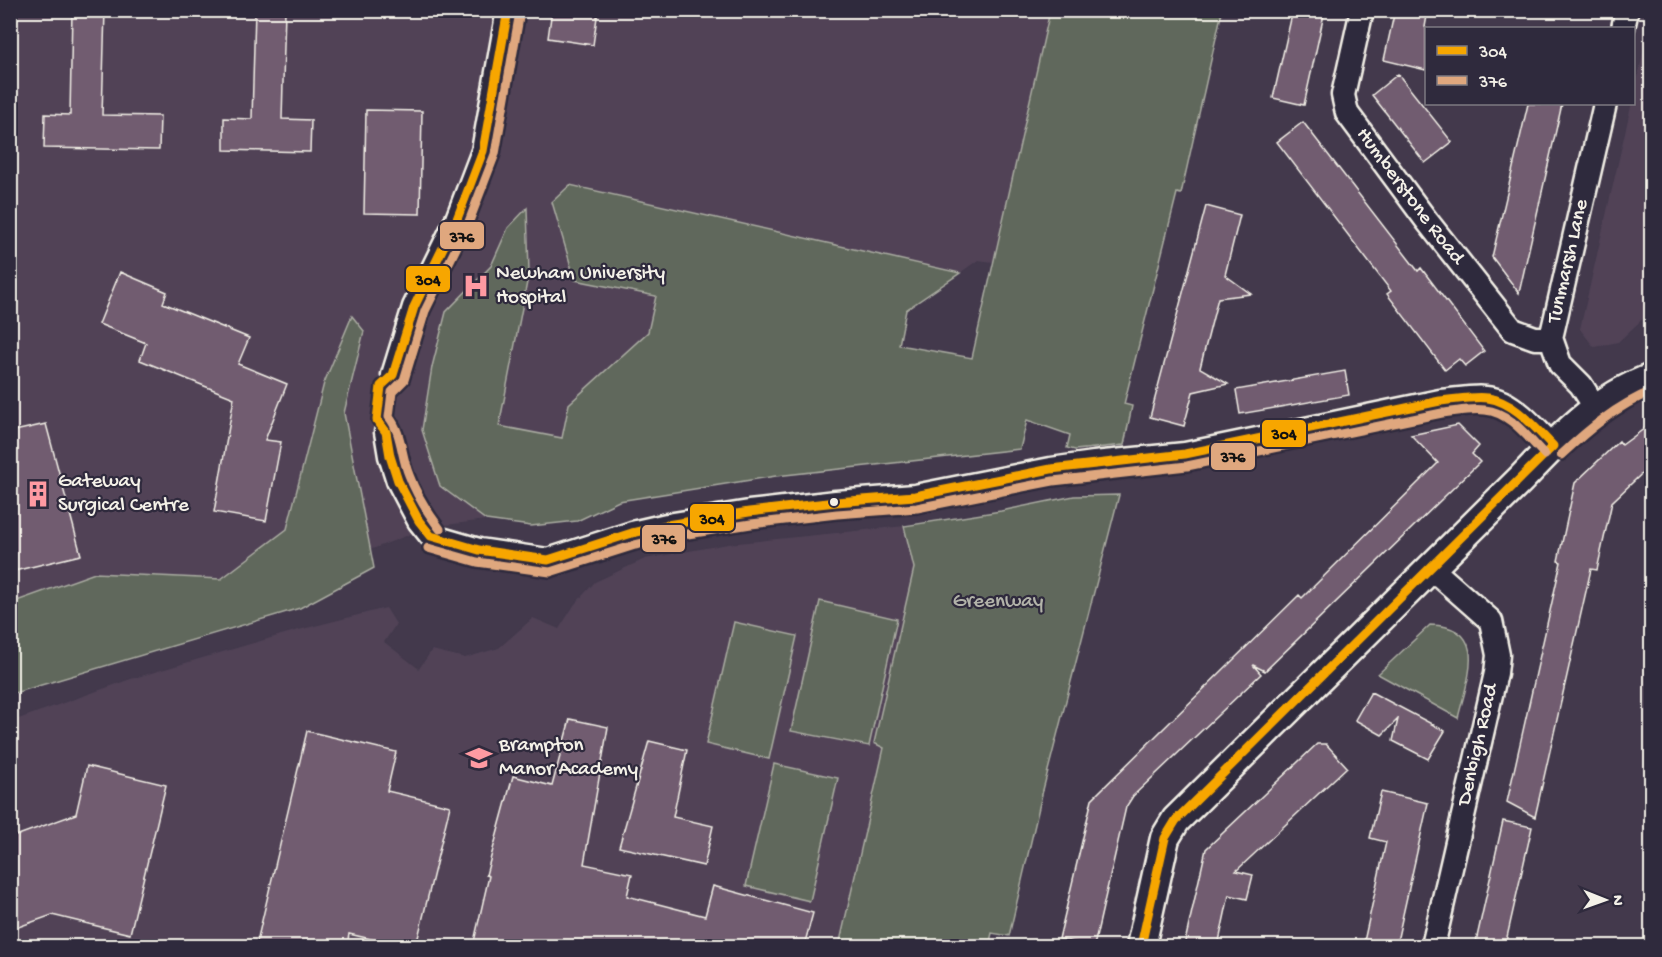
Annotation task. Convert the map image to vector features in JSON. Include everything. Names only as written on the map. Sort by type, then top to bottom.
[{"type":"street","points":[[393,375],[414,307],[457,219],[483,150],[508,10]]},
{"type":"street","name":"Humberstone Road","points":[[1362,10],[1343,95],[1347,113],[1427,221],[1513,330],[1535,338],[1551,338]]},
{"type":"street","points":[[1623,27],[1627,10]]},
{"type":"street","name":"Tunmarsh Lane","points":[[1595,407],[1581,385],[1560,364],[1551,338],[1605,105]]},
{"type":"street","points":[[1141,946],[1165,838],[1176,820],[1595,407],[1631,385],[1652,378]]},
{"type":"street","points":[[386,432],[390,456],[398,481],[420,522],[431,536],[479,550],[548,560],[632,533],[668,525],[803,506],[915,496],[1073,466],[1185,454],[1440,401],[1479,398],[1500,401],[1525,418],[1553,446]]},
{"type":"street","name":"Denbigh Road","points":[[1431,568],[1491,621],[1498,655],[1496,673],[1433,946]]},
{"type":"shaded area","name":"Newham University Hospital","points":[[11,11],[1050,11],[993,262],[978,260],[906,311],[899,346],[972,358],[776,476],[619,501],[577,521],[531,526],[486,520],[429,527],[287,582],[95,573],[11,603]]},
{"type":"shaded area","points":[[1651,19],[1651,311],[1618,342],[1594,347],[1580,329],[1631,105],[1635,105],[1635,89]]},
{"type":"shaded area","name":"Brampton Manor Academy","points":[[1001,511],[905,946],[11,946],[10,722],[131,679],[295,631],[386,608],[396,624],[384,642],[419,669],[432,650],[465,658],[499,648],[533,618],[559,629],[575,604],[595,582],[645,559],[728,544],[915,525]]},
{"type":"green space","points":[[1050,11],[1222,11],[1181,194],[1177,193],[1124,404],[1132,406],[1124,445],[1075,450],[1067,448],[1070,435],[1027,420],[1020,449],[776,476],[619,501],[577,521],[531,526],[486,520],[440,486],[422,430],[432,367],[446,312],[491,266],[508,228],[527,208],[529,272],[499,426],[562,438],[569,404],[648,332],[656,296],[575,280],[552,202],[570,185],[960,273],[906,310],[899,345],[972,358]]},
{"type":"green space","points":[[352,316],[364,331],[344,413],[374,568],[300,608],[11,694],[11,603],[95,573],[221,579],[287,529],[324,383]]},
{"type":"green space","name":"Greenway","points":[[1119,495],[1043,790],[1009,936],[992,933],[989,946],[839,946],[884,748],[874,743],[914,568],[904,526],[1001,511],[1074,496]]},
{"type":"green space","points":[[820,601],[897,619],[869,746],[791,731]]},
{"type":"green space","points":[[734,622],[797,636],[769,759],[706,744]]},
{"type":"green space","points":[[1430,625],[1449,628],[1461,635],[1468,645],[1469,672],[1458,718],[1378,674]]},
{"type":"green space","points":[[774,764],[838,778],[810,901],[746,886]]},
{"type":"building","points":[[72,10],[105,10],[102,115],[160,116],[159,150],[44,148],[45,114],[70,115]]},
{"type":"building","points":[[255,10],[285,10],[282,119],[311,120],[310,152],[224,150],[224,118],[252,119]]},
{"type":"building","points":[[552,10],[598,10],[593,45],[548,38]]},
{"type":"building","points":[[1293,10],[1325,10],[1304,105],[1273,98]]},
{"type":"building","points":[[1395,10],[1428,10],[1425,27],[1425,70],[1384,60]]},
{"type":"building","points":[[1398,74],[1452,142],[1425,163],[1372,95]]},
{"type":"building","points":[[1528,105],[1562,105],[1519,293],[1492,257]]},
{"type":"building","points":[[366,110],[422,111],[420,214],[364,213]]},
{"type":"building","points":[[1303,122],[1418,271],[1421,268],[1484,351],[1465,366],[1459,359],[1445,370],[1387,294],[1391,291],[1277,142]]},
{"type":"building","points":[[1206,206],[1240,215],[1225,275],[1251,294],[1218,298],[1200,368],[1228,384],[1193,392],[1184,426],[1150,417]]},
{"type":"building","points":[[120,272],[167,292],[163,303],[249,338],[238,364],[287,384],[265,440],[281,442],[266,521],[214,512],[234,398],[140,360],[146,343],[99,324]]},
{"type":"building","points":[[1345,371],[1349,395],[1240,414],[1236,390]]},
{"type":"building","points":[[1652,423],[1652,464],[1612,502],[1597,570],[1591,569],[1535,817],[1507,802],[1561,562],[1558,561],[1575,483],[1619,441],[1622,445]]},
{"type":"building","name":"Gateway Surgical Centre","points":[[46,424],[81,555],[10,572],[10,432]]},
{"type":"building","points":[[1458,425],[1479,446],[1472,454],[1480,462],[1265,671],[1253,665],[1261,674],[1133,796],[1126,807],[1094,946],[1059,939],[1092,799],[1299,595],[1302,598],[1438,463],[1411,435]]},
{"type":"building","points":[[1371,692],[1445,731],[1428,759],[1393,741],[1398,719],[1382,735],[1355,720]]},
{"type":"building","points":[[570,719],[608,727],[584,864],[632,874],[627,896],[705,916],[713,886],[813,913],[804,946],[473,946],[489,876],[486,875],[513,776],[552,786]]},
{"type":"building","points":[[307,731],[396,752],[387,791],[450,806],[416,946],[401,946],[349,934],[347,946],[256,946]]},
{"type":"building","points":[[649,741],[687,750],[673,817],[713,826],[704,866],[619,847]]},
{"type":"building","points":[[1317,744],[1326,744],[1347,767],[1236,871],[1253,875],[1247,899],[1229,895],[1218,946],[1184,946],[1206,849]]},
{"type":"building","points":[[87,766],[166,785],[130,934],[52,915],[10,930],[10,838],[76,814]]},
{"type":"building","points":[[1381,792],[1428,803],[1396,946],[1363,946],[1386,842],[1370,838]]},
{"type":"building","points":[[1503,821],[1532,827],[1505,946],[1475,946]]},
{"type":"transit line","name":"304","points":[[431,536],[419,521],[398,481],[390,456],[386,432],[377,420],[381,386],[393,375],[414,307],[457,219],[483,151],[508,10]]},
{"type":"transit line","name":"376","points":[[440,529],[419,496],[406,468],[399,437],[389,417],[392,392],[404,380],[425,311],[468,224],[495,154],[520,12]]},
{"type":"transit line","name":"376","points":[[1561,455],[1604,419],[1652,391]]},
{"type":"transit line","name":"304","points":[[431,536],[479,550],[548,560],[632,533],[667,525],[749,512],[915,496],[1051,469],[1185,454],[1440,401],[1470,398],[1498,400],[1516,410],[1553,446]]},
{"type":"transit line","name":"376","points":[[428,548],[477,562],[550,572],[635,545],[669,537],[751,524],[917,508],[1053,481],[1187,466],[1442,413],[1468,410],[1485,410],[1503,415],[1545,455]]},
{"type":"transit line","name":"304","points":[[1141,946],[1165,838],[1176,820],[1553,446]]},
{"type":"place","name":"Newham University Hospital","points":[[476,286]]},
{"type":"place","name":"Gateway Surgical Centre","points":[[38,494]]},
{"type":"place","name":"Brampton Manor Academy","points":[[479,758]]}]
